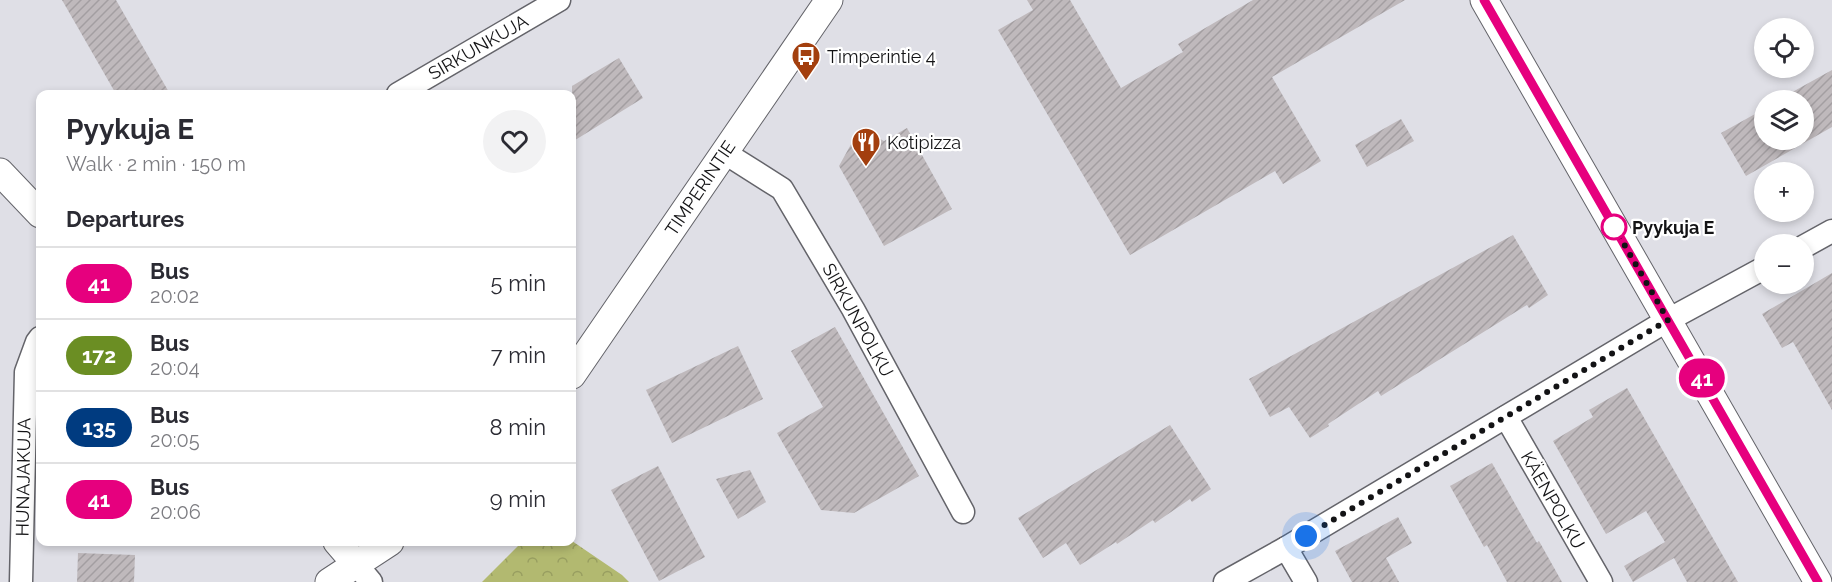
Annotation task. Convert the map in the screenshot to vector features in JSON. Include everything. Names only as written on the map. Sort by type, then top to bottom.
[{"type":"street","name":"SIRKUNKUJA","points":[[405,90],[559,0]]},
{"type":"street","name":"TIMPERINTIE","points":[[576,369],[829,0]]},
{"type":"street","points":[[1484,0],[1818,582]]},
{"type":"street","name":"SIRKUNPOLKU","points":[[725,153],[782,189],[853,309],[963,512]]},
{"type":"street","points":[[0,171],[36,210]]},
{"type":"street","points":[[1814,241],[1832,231]]},
{"type":"street","points":[[1225,582],[1668,320],[1754,273]]},
{"type":"street","name":"HUNAJAKUJA","points":[[21,582],[26,372],[36,345]]},
{"type":"street","name":"KÄENPOLKU","points":[[1506,417],[1601,582]]},
{"type":"street","points":[[340,546],[363,573]]},
{"type":"street","points":[[329,582],[363,573],[387,546]]},
{"type":"street","points":[[1286,548],[1306,582]]},
{"type":"green space","points":[[576,544],[629,582],[482,582],[518,546],[576,546]]},
{"type":"building","points":[[62,0],[116,0],[168,90],[114,90]]},
{"type":"building","points":[[1027,0],[1070,0],[1121,88],[1183,52],[1178,44],[1253,0],[1405,0],[1272,77],[1321,161],[1283,184],[1275,171],[1130,255],[998,30],[1033,10]]},
{"type":"building","points":[[619,58],[643,98],[576,140],[576,90],[572,90],[572,86]]},
{"type":"building","points":[[1832,70],[1832,127],[1814,137],[1814,90],[1796,90]]},
{"type":"building","points":[[1754,115],[1754,150],[1792,150],[1771,162],[1754,162],[1754,171],[1746,176],[1721,133]]},
{"type":"building","points":[[1401,119],[1414,141],[1367,167],[1355,145]]},
{"type":"building","points":[[860,128],[884,141],[907,128],[952,209],[884,246],[839,166]]},
{"type":"building","points":[[1513,235],[1548,295],[1529,308],[1527,305],[1381,396],[1378,391],[1310,438],[1289,407],[1270,417],[1249,379]]},
{"type":"building","points":[[1832,273],[1832,410],[1793,342],[1782,348],[1762,314],[1796,294],[1814,294],[1814,284]]},
{"type":"building","points":[[835,327],[919,476],[854,513],[821,510],[777,433],[823,407],[791,351]]},
{"type":"building","points":[[738,346],[763,399],[672,443],[646,390]]},
{"type":"building","points":[[1627,388],[1738,582],[1687,582],[1674,558],[1633,582],[1624,566],[1665,542],[1646,511],[1606,534],[1553,441],[1593,417],[1589,410]]},
{"type":"building","points":[[1170,425],[1211,489],[1192,502],[1190,499],[1155,523],[1153,520],[1080,565],[1066,543],[1043,558],[1018,518]]},
{"type":"building","points":[[1492,463],[1562,582],[1507,582],[1487,545],[1484,547],[1450,486]]},
{"type":"building","points":[[658,466],[705,557],[659,581],[611,490]]},
{"type":"building","points":[[750,470],[766,502],[738,519],[716,479]]},
{"type":"building","points":[[1398,517],[1412,543],[1386,558],[1399,582],[1352,582],[1335,551]]},
{"type":"building","points":[[78,553],[135,555],[134,582],[77,582]]},
{"type":"bus line","name":"41","points":[[1484,0],[1818,582]]},
{"type":"place","name":"Timperintie 4","points":[[806,82]]},
{"type":"place","name":"Kotipizza","points":[[866,168]]},
{"type":"place","name":"Pyykuja E","points":[[1614,227]]},
{"type":"route","points":[[1306,536],[1668,320],[1614,227]]}]
